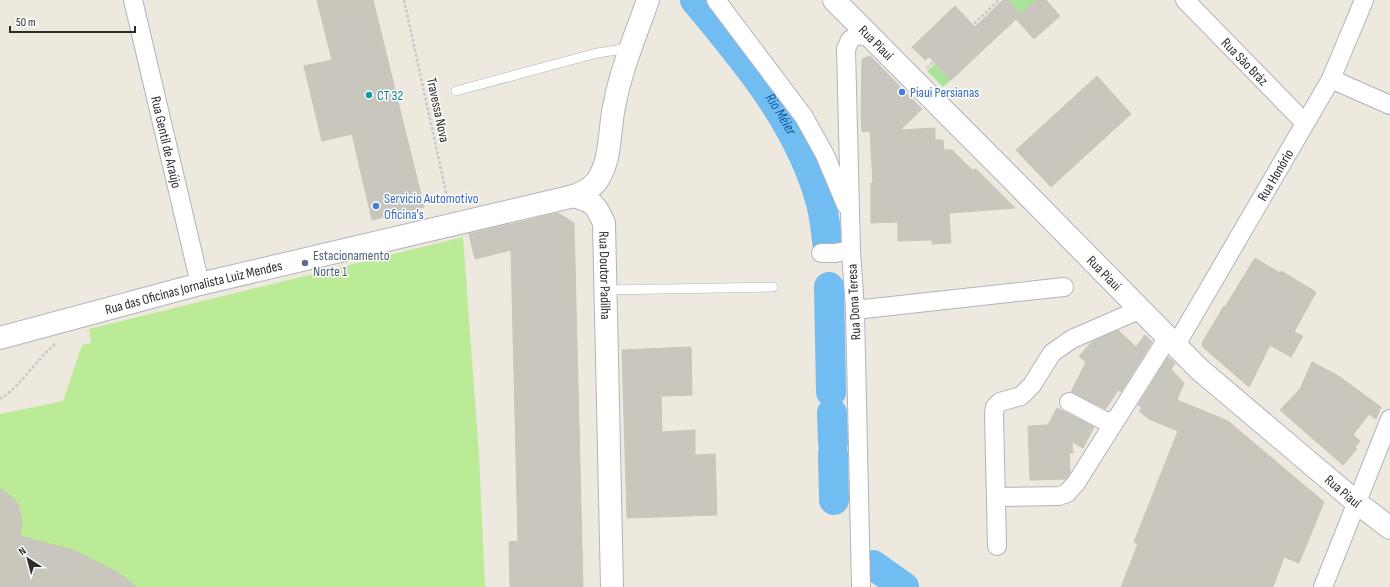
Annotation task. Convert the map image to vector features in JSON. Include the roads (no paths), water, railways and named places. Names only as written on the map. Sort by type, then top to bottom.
[{"type":"street","name":"Rua Gentil de Araújo","points":[[133,0],[200,284]]},
{"type":"street","points":[[574,196],[590,189],[600,177],[607,157],[614,103],[622,70],[648,0]]},
{"type":"street","points":[[716,0],[804,117],[825,155],[850,213]]},
{"type":"street","name":"Rua Piauí","points":[[834,0],[1209,378],[1356,502],[1390,528]]},
{"type":"street","name":"Rua São Bráz","points":[[1185,0],[1306,124]]},
{"type":"street","name":"Rua Honório","points":[[996,497],[1059,496],[1067,493],[1076,483],[1160,350],[1172,341],[1306,124],[1331,78],[1364,0]]},
{"type":"street","name":"Rua Dona Teresa","points":[[861,587],[855,310],[836,252],[850,213],[846,49],[850,40],[857,35],[871,37]]},
{"type":"street","points":[[1331,78],[1390,105]]},
{"type":"street","name":"Rua das Oficinas Jornalista Luiz Mendes","points":[[0,338],[200,284],[574,196]]},
{"type":"street","name":"Rua Doutor Padilha","points":[[574,196],[593,203],[600,213],[604,223],[612,587]]},
{"type":"street","points":[[855,310],[1064,287]]},
{"type":"street","points":[[997,546],[995,407],[1000,402],[1021,396],[1032,385],[1052,353],[1072,339],[1141,308]]},
{"type":"street","points":[[1069,402],[1105,421],[1117,418]]},
{"type":"street","points":[[1323,587],[1390,419]]},
{"type":"lane","points":[[456,91],[597,53],[630,48]]},
{"type":"lane","points":[[605,290],[773,287]]},
{"type":"waterway","name":"Rio Méier","points":[[695,0],[752,70],[769,95],[800,147],[812,174],[821,203],[828,248]]},
{"type":"waterway","name":"Rio Méier","points":[[829,287],[831,392]]},
{"type":"waterway","name":"Rio Méier","points":[[832,413],[833,443]]},
{"type":"waterway","name":"Rio Méier","points":[[833,454],[834,500]]},
{"type":"waterway","name":"Rio Méier","points":[[873,565],[904,587]]},
{"type":"place","name":"Piaui Persianas","points":[[902,92]]},
{"type":"place","name":"CT 32","points":[[369,95]]},
{"type":"place","name":"Servicio Automotivo Oficina's","points":[[376,206]]},
{"type":"place","name":"Estacionamento Norte 1","points":[[305,263]]}]
